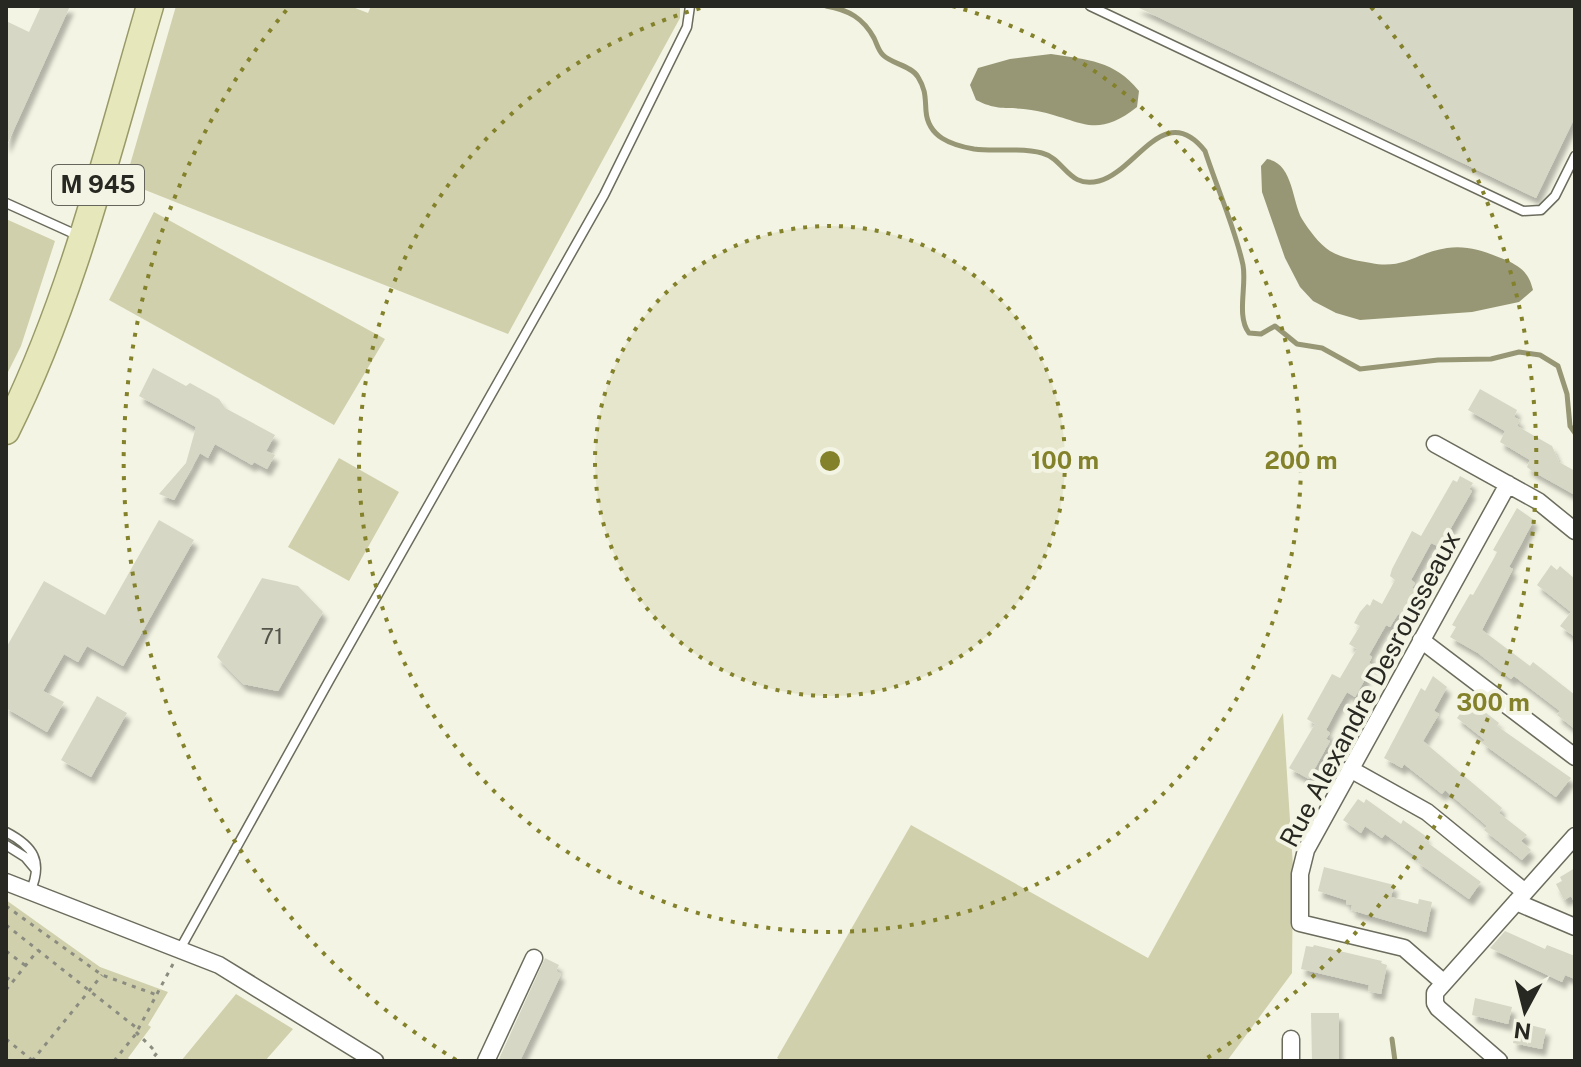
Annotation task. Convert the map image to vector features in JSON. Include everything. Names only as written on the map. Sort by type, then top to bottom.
[{"type":"main road","name":"M 945","points":[[6,431],[45,343],[83,238],[150,6]]},
{"type":"street","points":[[1435,444],[1538,501],[1575,531]]},
{"type":"street","name":"Rue Alexandre Desrousseaux","points":[[1443,982],[1404,948],[1300,923],[1303,857],[1508,484]]},
{"type":"street","points":[[1421,640],[1575,757]]},
{"type":"street","points":[[1350,769],[1427,812],[1521,897],[1575,927]]},
{"type":"street","points":[[1499,1061],[1438,1008],[1435,993],[1575,836]]},
{"type":"street","points":[[6,882],[232,972],[375,1061]]},
{"type":"street","points":[[486,1061],[534,958]]},
{"type":"street","points":[[1291,1039],[1291,1061]]},
{"type":"lane","points":[[1090,6],[1523,211],[1541,210],[1555,196],[1575,156]]},
{"type":"lane","points":[[180,949],[604,195],[687,27],[690,8]]},
{"type":"lane","points":[[6,203],[83,238]]},
{"type":"lane","points":[[6,832],[28,846],[35,858],[36,869],[30,892]]},
{"type":"lane","points":[[6,845],[25,857],[36,869]]},
{"type":"path","points":[[6,906],[102,975],[157,995]]},
{"type":"path","points":[[6,925],[137,1031],[157,1053],[150,1061]]},
{"type":"path","points":[[114,1061],[137,1031],[180,949]]},
{"type":"path","points":[[6,990],[38,950]]},
{"type":"path","points":[[6,951],[26,966]]},
{"type":"path","points":[[6,1039],[33,1061],[102,975]]},
{"type":"path","points":[[6,977],[13,982]]},
{"type":"shaded area","points":[[176,6],[350,6],[368,13],[371,6],[680,6],[680,18],[508,334],[125,182]]},
{"type":"shaded area","points":[[1051,54],[1100,63],[1120,73],[1139,91],[1137,107],[1110,123],[1088,125],[1028,109],[1000,108],[976,100],[970,85],[978,68],[1010,59]]},
{"type":"shaded area","points":[[1267,159],[1282,168],[1302,219],[1318,241],[1335,253],[1382,265],[1437,250],[1470,248],[1516,265],[1527,275],[1533,290],[1519,302],[1472,312],[1360,320],[1336,313],[1313,301],[1300,287],[1285,258],[1262,192],[1261,166]]},
{"type":"shaded area","points":[[154,212],[385,339],[334,425],[109,300]]},
{"type":"shaded area","points":[[6,219],[55,241],[21,346],[6,376]]},
{"type":"shaded area","points":[[339,458],[399,492],[349,581],[288,547]]},
{"type":"shaded area","points":[[1283,713],[1293,866],[1292,973],[1227,1061],[782,1061],[777,1058],[911,825],[1148,958]]},
{"type":"shaded area","points":[[6,900],[100,967],[168,992],[148,1025],[151,1027],[128,1058],[132,1061],[6,1061]]},
{"type":"shaded area","points":[[236,994],[293,1029],[265,1061],[181,1061]]},
{"type":"building","points":[[41,6],[70,6],[6,147],[6,21],[29,32]]},
{"type":"building","points":[[1135,6],[1575,6],[1575,117],[1536,198]]},
{"type":"building","points":[[153,368],[186,386],[190,383],[219,399],[225,408],[275,435],[266,451],[275,455],[267,469],[254,462],[252,465],[215,444],[208,458],[200,453],[174,500],[159,494],[186,463],[196,427],[139,396]]},
{"type":"building","points":[[1480,389],[1517,410],[1514,417],[1520,420],[1517,426],[1552,446],[1559,462],[1575,471],[1575,495],[1532,471],[1527,467],[1530,460],[1500,442],[1505,431],[1468,410]]},
{"type":"building","points":[[1460,476],[1473,483],[1469,489],[1472,491],[1440,547],[1431,543],[1411,580],[1415,583],[1412,588],[1416,590],[1401,616],[1398,614],[1390,627],[1386,625],[1369,655],[1372,657],[1369,663],[1373,665],[1355,697],[1347,692],[1336,711],[1326,730],[1330,733],[1326,739],[1330,741],[1309,779],[1289,768],[1315,724],[1307,719],[1332,674],[1340,678],[1357,649],[1349,644],[1360,626],[1354,623],[1373,599],[1382,604],[1395,580],[1390,576],[1392,569],[1412,531],[1421,536],[1453,480],[1457,482]]},
{"type":"building","points":[[1517,508],[1534,520],[1509,567],[1513,569],[1482,630],[1530,666],[1533,662],[1575,695],[1575,729],[1557,715],[1560,711],[1514,676],[1511,679],[1478,653],[1450,637],[1456,627],[1452,625],[1494,558],[1497,552],[1493,550]]},
{"type":"building","points":[[159,520],[194,540],[123,666],[87,646],[78,662],[64,654],[43,691],[64,702],[47,732],[6,708],[6,648],[44,581],[105,615]]},
{"type":"building","points":[[1551,565],[1557,570],[1560,566],[1575,579],[1575,637],[1560,626],[1571,612],[1537,585]]},
{"type":"building","points":[[262,578],[298,586],[323,612],[278,691],[243,684],[217,657]]},
{"type":"building","points":[[1433,676],[1447,687],[1434,711],[1439,714],[1423,741],[1502,808],[1499,813],[1527,835],[1521,841],[1531,850],[1522,860],[1484,830],[1487,826],[1445,790],[1442,794],[1404,764],[1402,768],[1384,758],[1421,688],[1425,691]]},
{"type":"building","points":[[97,696],[127,713],[91,777],[61,760]]},
{"type":"building","points":[[1467,704],[1473,709],[1476,705],[1499,723],[1497,726],[1571,778],[1556,797],[1482,743],[1485,740],[1457,718]]},
{"type":"building","points":[[1358,799],[1364,803],[1366,799],[1401,824],[1403,820],[1427,837],[1424,840],[1481,882],[1469,899],[1417,862],[1419,859],[1385,834],[1382,838],[1365,826],[1361,833],[1343,820]]},
{"type":"building","points":[[1324,867],[1394,885],[1391,897],[1418,904],[1419,899],[1432,902],[1426,932],[1351,910],[1352,905],[1346,904],[1346,900],[1318,891]]},
{"type":"building","points":[[1575,868],[1575,904],[1571,896],[1564,900],[1556,884],[1562,881],[1560,877]]},
{"type":"building","points":[[1505,931],[1545,949],[1547,945],[1575,956],[1575,979],[1565,975],[1562,982],[1490,948]]},
{"type":"building","points":[[1314,945],[1382,961],[1387,965],[1381,994],[1368,991],[1369,985],[1301,969],[1306,946]]},
{"type":"building","points":[[545,958],[559,965],[556,971],[561,974],[557,983],[520,1061],[498,1061]]},
{"type":"building","points":[[1475,998],[1512,1007],[1508,1024],[1472,1015]]},
{"type":"building","points":[[1311,1013],[1339,1013],[1339,1061],[1312,1061]]},
{"type":"building","points":[[1518,1022],[1546,1029],[1542,1049],[1513,1043]]},
{"type":"waterway","points":[[826,6],[860,20],[883,55],[915,73],[924,90],[931,127],[942,138],[957,145],[982,150],[1042,153],[1050,156],[1073,177],[1089,182],[1112,175],[1163,135],[1176,132],[1190,137],[1205,151],[1235,237],[1243,265],[1242,310],[1249,333],[1261,334],[1275,326],[1297,344],[1322,348],[1360,369],[1438,360],[1491,359],[1519,352],[1540,355],[1558,366],[1567,394],[1570,426],[1575,433]]},
{"type":"waterway","points":[[1392,1039],[1395,1061]]}]
